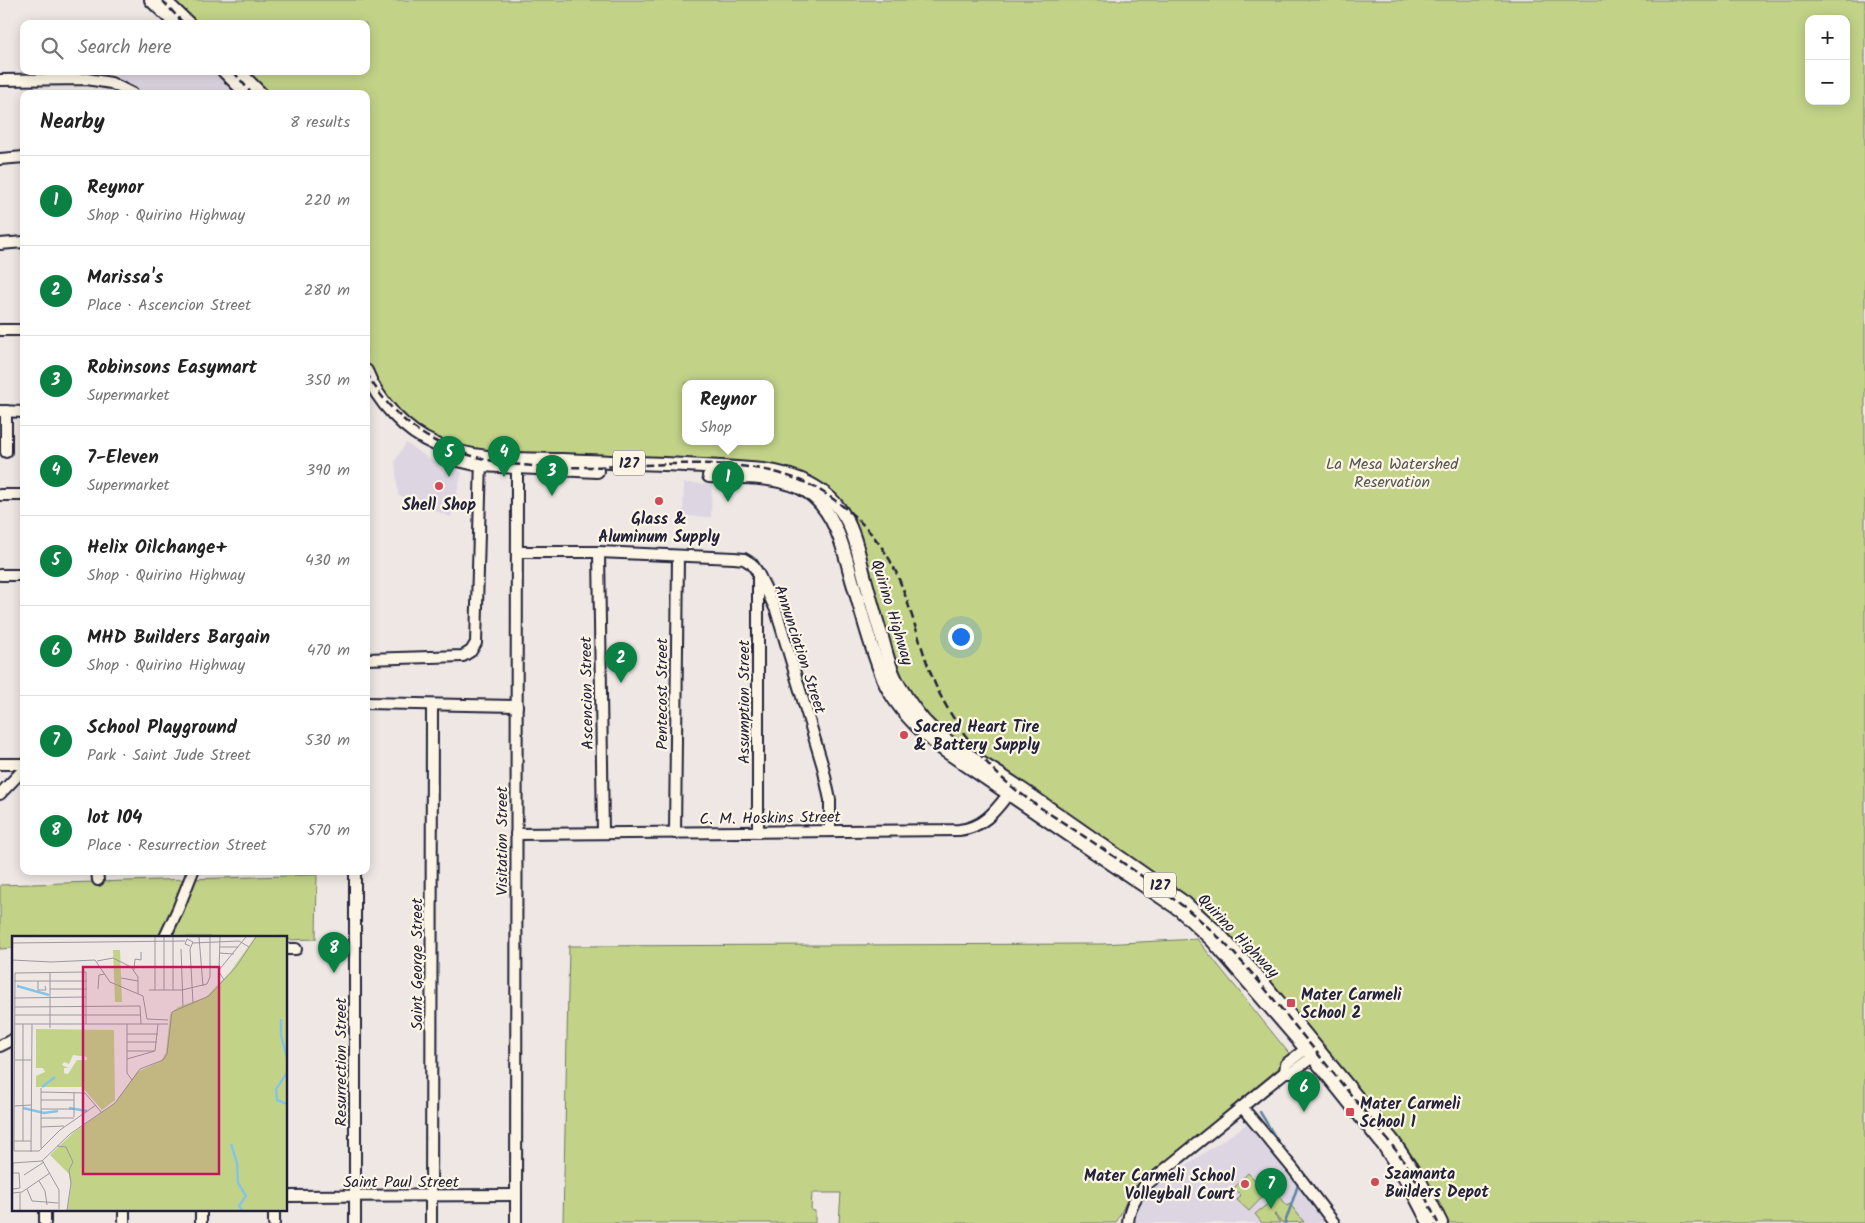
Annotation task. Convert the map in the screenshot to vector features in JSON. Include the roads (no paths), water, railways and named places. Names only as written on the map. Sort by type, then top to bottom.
[{"type":"main road","points":[[151,0],[172,20]]},
{"type":"main road","points":[[164,0],[185,20]]},
{"type":"main road","points":[[228,75],[243,90]]},
{"type":"main road","points":[[242,75],[257,90]]},
{"type":"main road","name":"Quirino Highway","points":[[370,378],[383,402],[409,427],[434,443],[481,460]]},
{"type":"main road","name":"Quirino Highway","points":[[370,396],[385,417],[417,443],[444,456],[517,463],[763,470],[782,472],[814,486],[838,508],[846,519],[857,548],[888,662],[898,684],[918,714],[932,729],[1012,789],[1185,902],[1200,915],[1243,959],[1314,1050],[1385,1147],[1411,1188],[1429,1223]]},
{"type":"main road","name":"Quirino Highway","points":[[1314,1050],[1393,1141],[1421,1183],[1441,1223]]},
{"type":"street","points":[[0,80],[87,79],[111,83],[125,90]]},
{"type":"street","points":[[0,159],[20,157]]},
{"type":"street","points":[[0,244],[20,242]]},
{"type":"street","points":[[0,330],[20,330]]},
{"type":"street","points":[[6,452],[3,411],[20,412]]},
{"type":"street","points":[[370,659],[463,656],[471,651],[476,643],[481,460]]},
{"type":"street","name":"Visitation Street","points":[[516,1223],[517,463]]},
{"type":"street","points":[[0,495],[20,495]]},
{"type":"street","name":"Annunciation Street","points":[[517,552],[599,552],[744,559],[752,564],[776,610],[823,767],[830,800],[830,831]]},
{"type":"street","name":"Ascencion Street","points":[[599,552],[603,833]]},
{"type":"street","name":"Pentecost Street","points":[[676,833],[678,556]]},
{"type":"street","name":"Assumption Street","points":[[758,573],[758,832]]},
{"type":"street","points":[[0,575],[20,575]]},
{"type":"street","points":[[370,703],[517,706]]},
{"type":"street","name":"Saint George Street","points":[[431,1223],[432,705]]},
{"type":"street","points":[[4,764],[20,764]]},
{"type":"street","points":[[4,764],[14,778]]},
{"type":"street","points":[[0,794],[20,773]]},
{"type":"street","name":"C. M. Hoskins Street","points":[[516,834],[966,829],[981,824],[986,820],[1012,789]]},
{"type":"street","points":[[165,936],[191,875]]},
{"type":"street","name":"Resurrection Street","points":[[355,875],[355,1223]]},
{"type":"street","points":[[0,1046],[12,1040]]},
{"type":"street","points":[[1128,1223],[1132,1204],[1139,1192],[1285,1072],[1286,1064],[1314,1050]]},
{"type":"street","points":[[1242,1107],[1294,1170],[1334,1223]]},
{"type":"street","name":"Saint Paul Street","points":[[288,1196],[516,1195]]},
{"type":"street","points":[[44,1210],[45,1223]]},
{"type":"street","points":[[124,1210],[124,1223]]},
{"type":"street","points":[[201,1210],[201,1223]]},
{"type":"street","points":[[274,1210],[274,1223]]},
{"type":"waterway","points":[[1260,1112],[1282,1148]]},
{"type":"waterway","points":[[1285,1223],[1299,1182]]},
{"type":"railway","points":[[162,0],[180,20]]},
{"type":"railway","points":[[236,75],[249,90]]},
{"type":"railway","points":[[370,377],[393,409],[425,435],[461,452],[501,462],[543,467],[690,464],[746,467],[782,474],[799,480],[816,488],[840,504],[872,535],[889,559],[902,586],[935,684],[956,722],[983,758],[1015,789],[1115,857],[1179,903],[1213,931],[1272,997],[1397,1152],[1415,1178],[1438,1223]]},
{"type":"place","name":"Helix Oilchange+","points":[[449,477]]},
{"type":"place","name":"7-Eleven","points":[[504,477]]},
{"type":"place","name":"Shell Shop","points":[[439,486]]},
{"type":"place","name":"Robinsons Easymart","points":[[552,496]]},
{"type":"place","name":"Glass & Aluminum Supply","points":[[659,501]]},
{"type":"place","name":"Reynor","points":[[728,502]]},
{"type":"place","name":"Marissa's","points":[[621,683]]},
{"type":"place","name":"Sacred Heart Tire & Battery Supply","points":[[904,735]]},
{"type":"place","name":"lot 104","points":[[334,973]]},
{"type":"place","name":"Mater Carmeli School 2","points":[[1291,1003]]},
{"type":"place","name":"MHD Builders Bargain","points":[[1304,1112]]},
{"type":"place","name":"Mater Carmeli School 1","points":[[1350,1112]]},
{"type":"place","name":"Szamanta Builders Depot","points":[[1375,1182]]},
{"type":"place","name":"Mater Carmeli School Volleyball Court","points":[[1245,1184]]},
{"type":"place","name":"School Playground","points":[[1271,1209]]},
{"type":"park label","name":"La Mesa Watershed Reservation","points":[[1392,472]]}]
